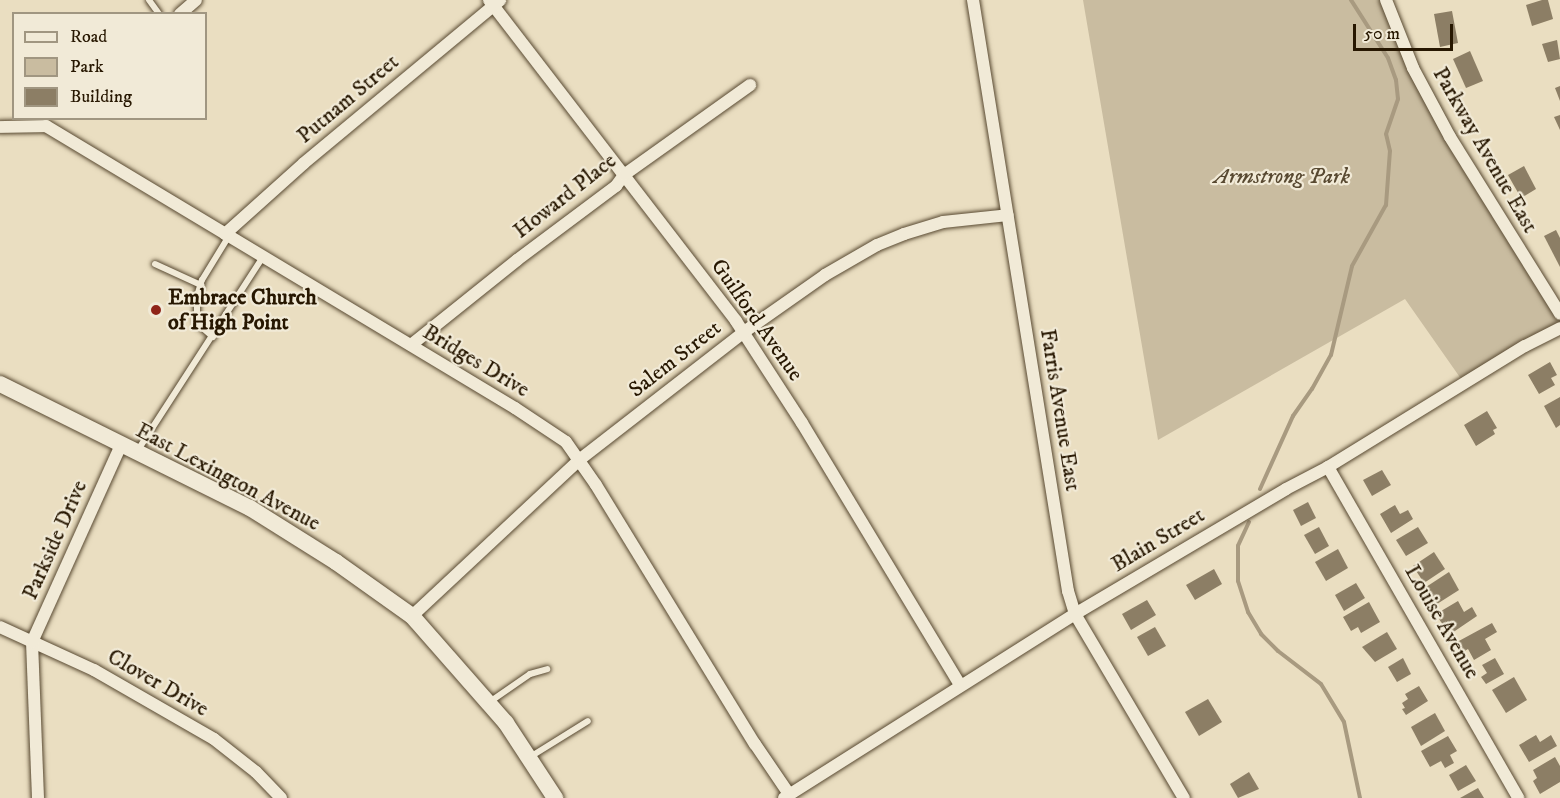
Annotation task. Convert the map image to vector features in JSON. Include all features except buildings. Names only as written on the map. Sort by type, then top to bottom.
[{"type":"main road","name":"East Lexington Avenue","points":[[0,384],[250,508],[336,562],[412,616],[489,703],[530,757],[555,798]]},
{"type":"street","points":[[182,12],[196,0]]},
{"type":"street","name":"Farris Avenue East","points":[[973,0],[1068,591],[1076,614],[1184,798]]},
{"type":"street","name":"Parkway Avenue East","points":[[1386,0],[1413,68],[1450,137],[1560,314]]},
{"type":"street","name":"Guilford Avenue","points":[[494,2],[744,332],[802,423],[960,685]]},
{"type":"street","name":"Putnam Street","points":[[227,235],[304,163],[494,2]]},
{"type":"street","name":"Howard Place","points":[[411,345],[517,260],[616,186],[624,176],[750,85]]},
{"type":"street","name":"Bridges Drive","points":[[0,127],[50,122],[227,235],[411,345],[566,442],[786,796]]},
{"type":"street","name":"Salem Street","points":[[412,616],[579,460],[744,332],[825,275],[878,245],[943,222],[1008,215]]},
{"type":"street","name":"Blain Street","points":[[786,796],[1076,614],[1286,489],[1328,467],[1525,346],[1560,328]]},
{"type":"street","name":"Parkside Drive","points":[[38,798],[32,642],[129,448]]},
{"type":"street","name":"Louise Avenue","points":[[1328,467],[1518,798]]},
{"type":"street","name":"Clover Drive","points":[[0,627],[104,676],[214,739],[256,772],[281,798]]},
{"type":"lane","points":[[213,337],[196,323],[197,296],[227,235]]},
{"type":"lane","points":[[129,448],[213,337],[263,257]]},
{"type":"lane","points":[[155,264],[201,285]]},
{"type":"lane","points":[[489,703],[530,674],[547,669]]},
{"type":"lane","points":[[530,757],[588,721]]},
{"type":"green space","name":"Armstrong Park","points":[[1083,0],[1386,0],[1413,68],[1560,309],[1560,328],[1466,386],[1405,299],[1158,440]]},
{"type":"waterway","points":[[1260,489],[1293,416],[1312,389],[1331,355],[1352,266],[1386,205],[1390,151],[1386,134],[1398,99],[1396,80],[1388,58],[1351,0]]},
{"type":"waterway","points":[[1249,522],[1238,546],[1238,581],[1248,612],[1261,634],[1278,651],[1321,684],[1344,722],[1360,798]]},
{"type":"place","name":"Embrace Church of High Point","points":[[156,310]]}]
